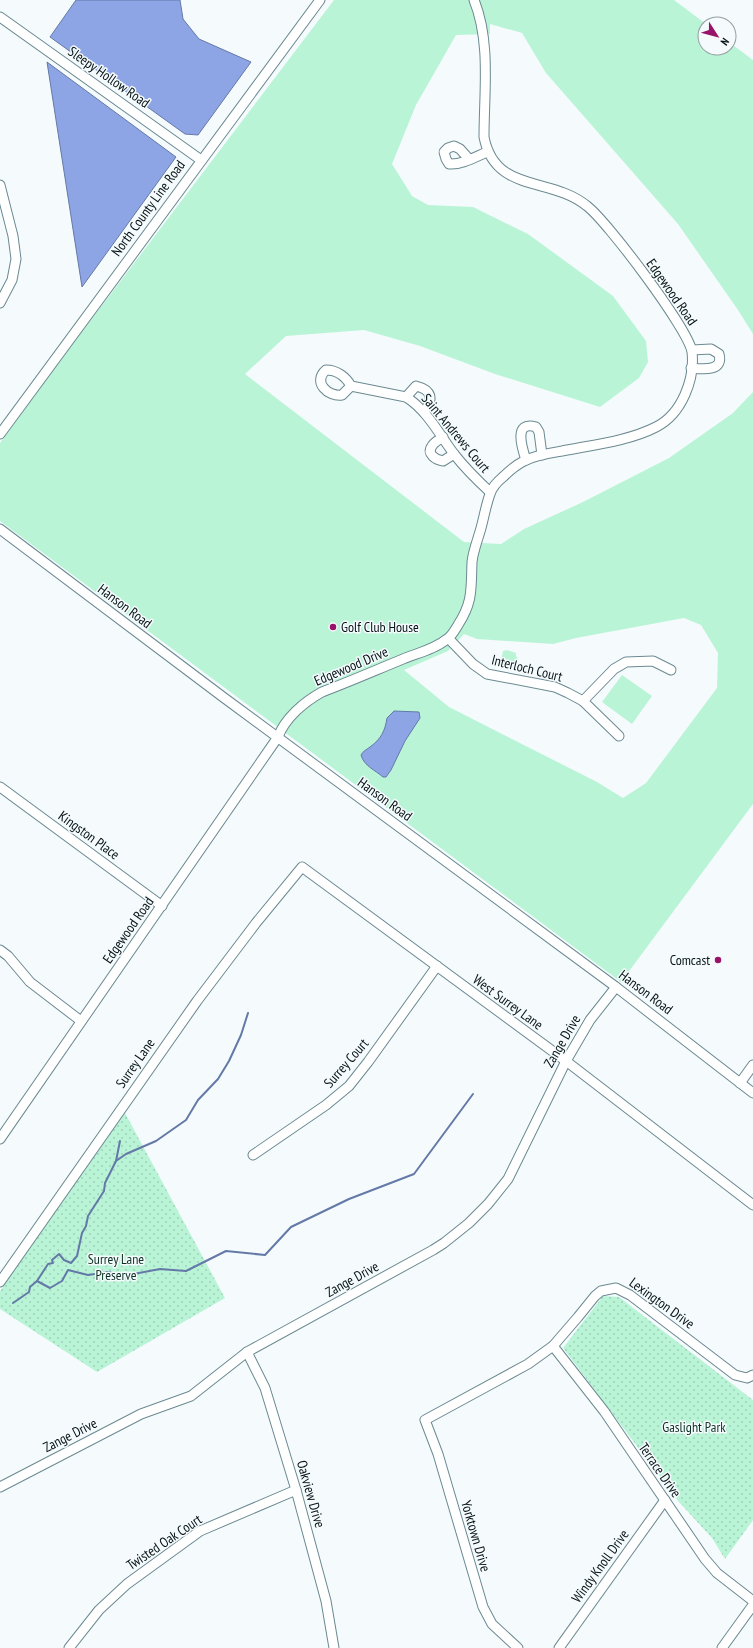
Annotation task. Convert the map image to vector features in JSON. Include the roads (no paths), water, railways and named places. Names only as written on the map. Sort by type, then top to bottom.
[{"type":"street","name":"North County Line Road","points":[[0,434],[320,0]]},
{"type":"street","points":[[469,159],[487,152],[484,137],[484,41],[480,16],[474,0]]},
{"type":"street","name":"Sleepy Hollow Road","points":[[0,17],[201,160]]},
{"type":"street","name":"Edgewood Road","points":[[449,638],[467,611],[472,590],[472,560],[490,492],[501,479],[513,468],[526,460],[542,455],[617,440],[656,427],[667,420],[684,397],[689,383],[691,368],[692,350],[673,314],[617,239],[587,206],[563,192],[516,178],[504,172],[487,152]]},
{"type":"street","points":[[0,185],[13,236],[16,259],[12,280],[0,303]]},
{"type":"street","points":[[691,368],[711,369],[720,363],[719,354],[711,349],[692,350]]},
{"type":"street","name":"Saint Andrews Court","points":[[351,386],[406,396],[424,412],[454,454],[473,476],[490,492]]},
{"type":"street","points":[[406,396],[416,386],[421,387],[430,394],[431,399],[429,405],[424,412]]},
{"type":"street","points":[[526,460],[520,433],[522,429],[527,426],[536,427],[540,432],[542,455]]},
{"type":"street","points":[[443,437],[432,445],[430,450],[433,457],[443,461],[454,454]]},
{"type":"street","name":"Hanson Road","points":[[0,529],[278,738],[616,987],[753,1093]]},
{"type":"street","name":"Interloch Court","points":[[449,638],[473,664],[487,674],[555,687],[583,701],[618,736]]},
{"type":"street","name":"Edgewood Drive","points":[[278,738],[281,729],[294,713],[314,696],[427,650],[449,638]]},
{"type":"street","points":[[583,701],[614,669],[626,662],[653,661],[671,670]]},
{"type":"street","name":"Edgewood Road","points":[[0,1139],[278,738]]},
{"type":"street","name":"Kingston Place","points":[[0,787],[162,906]]},
{"type":"street","name":"West Surrey Lane","points":[[302,867],[566,1061],[753,1205]]},
{"type":"street","name":"Surrey Lane","points":[[0,1282],[197,1000],[256,923],[302,867]]},
{"type":"street","points":[[0,950],[8,956],[30,982],[81,1021]]},
{"type":"street","name":"Surrey Court","points":[[253,1155],[326,1106],[349,1086],[437,966]]},
{"type":"street","name":"Zange Drive","points":[[0,1487],[141,1414],[191,1396],[247,1352],[432,1250],[444,1243],[470,1223],[488,1204],[508,1179],[566,1061],[590,1020],[616,987]]},
{"type":"street","points":[[740,1083],[753,1064]]},
{"type":"street","name":"Lexington Drive","points":[[425,1420],[528,1364],[553,1346],[595,1296],[601,1291],[616,1288],[630,1295],[735,1375],[750,1376]]},
{"type":"street","name":"Terrace Drive","points":[[553,1346],[604,1411],[705,1559],[717,1573],[753,1601]]},
{"type":"street","name":"Oakview Drive","points":[[247,1352],[265,1388],[296,1490],[326,1601],[334,1648]]},
{"type":"street","name":"Yorktown Drive","points":[[425,1420],[438,1454],[484,1611],[500,1633],[518,1648]]},
{"type":"street","name":"Twisted Oak Court","points":[[69,1648],[99,1610],[127,1584],[200,1532],[296,1490]]},
{"type":"street","name":"Windy Knoll Drive","points":[[559,1648],[665,1500]]},
{"type":"street","points":[[722,1648],[753,1605]]},
{"type":"water","points":[[76,0],[180,0],[183,19],[199,39],[251,62],[198,135],[185,134],[50,37]]},
{"type":"water","points":[[47,62],[176,157],[82,287]]},
{"type":"water","points":[[394,711],[419,712],[420,718],[405,741],[391,770],[386,777],[383,777],[367,765],[362,759],[361,755],[380,738],[384,731],[387,718]]},
{"type":"waterway","points":[[13,1303],[29,1292],[30,1287],[37,1281],[48,1264],[53,1263],[52,1260],[59,1254],[64,1260],[71,1263],[77,1256],[82,1233],[86,1226],[88,1216],[104,1191],[105,1183],[116,1161],[126,1154],[156,1141],[186,1120],[198,1100],[218,1079],[229,1061],[241,1035],[248,1013]]},
{"type":"waterway","points":[[37,1281],[50,1288],[62,1281],[68,1270],[88,1275],[108,1272],[123,1276],[160,1269],[186,1271],[226,1251],[265,1255],[291,1227],[349,1199],[414,1174],[473,1094]]},
{"type":"waterway","points":[[116,1161],[120,1141]]},
{"type":"place","name":"Golf Club House","points":[[333,627]]},
{"type":"place","name":"Comcast","points":[[718,960]]},
{"type":"park label","name":"Surrey Lane Preserve","points":[[116,1268]]},
{"type":"park label","name":"Gaslight Park","points":[[694,1427]]}]
